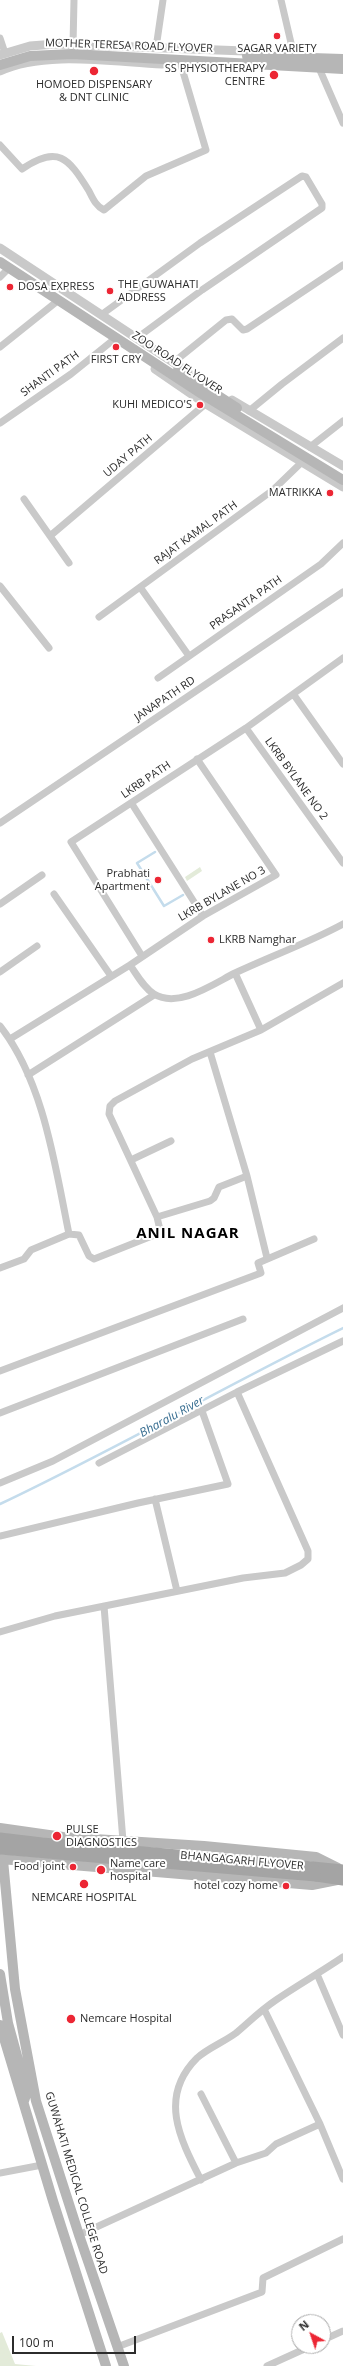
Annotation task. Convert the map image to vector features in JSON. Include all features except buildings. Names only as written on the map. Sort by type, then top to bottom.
[{"type":"main road","name":"MOTHER TERESA ROAD FLYOVER","points":[[2,56],[47,49],[258,60]]},
{"type":"main road","name":"MOTHER TERESA ROAD FLYOVER","points":[[0,65],[44,54],[236,59]]},
{"type":"main road","points":[[258,60],[294,56],[343,58]]},
{"type":"main road","points":[[258,60],[297,66],[343,68]]},
{"type":"main road","name":"ZOO ROAD FLYOVER","points":[[0,255],[247,415],[343,473]]},
{"type":"main road","name":"ZOO ROAD FLYOVER","points":[[0,262],[202,394],[343,480]]},
{"type":"main road","points":[[0,1828],[63,1837],[316,1857],[341,1875]]},
{"type":"main road","points":[[27,1861],[28,1831]]},
{"type":"main road","name":"BHANGAGARH FLYOVER","points":[[0,1838],[341,1875]]},
{"type":"main road","points":[[1,1856],[27,1861],[312,1885],[341,1875]]},
{"type":"main road","name":"BHANGAGARH FLYOVER","points":[[1,1856],[314,1872]]},
{"type":"main road","name":"GUWAHATI MEDICAL COLLEGE ROAD","points":[[1,1856],[15,1989],[36,2101],[79,2235],[124,2366]]},
{"type":"main road","points":[[0,1974],[8,2023],[22,2076],[27,2092],[36,2101]]},
{"type":"main road","points":[[0,2025],[23,2105],[106,2366]]},
{"type":"main road","points":[[23,2105],[27,2092]]},
{"type":"street","points":[[73,45],[74,0]]},
{"type":"street","points":[[156,48],[163,0]]},
{"type":"street","points":[[281,0],[297,66]]},
{"type":"street","points":[[0,38],[2,56],[30,46],[73,45],[245,51],[258,60],[245,67],[46,59],[22,63],[0,71]]},
{"type":"street","points":[[0,145],[22,169],[38,159],[51,155],[62,157],[79,174],[98,206],[104,210],[146,176],[206,150],[181,65]]},
{"type":"street","points":[[319,68],[343,123]]},
{"type":"street","points":[[101,315],[200,243],[302,176],[306,177],[322,204],[322,208],[202,290],[137,338]]},
{"type":"street","points":[[0,248],[249,411],[343,466]]},
{"type":"street","points":[[174,362],[226,320],[232,319],[243,330],[247,329],[343,265]]},
{"type":"street","points":[[2,272],[55,303],[206,404],[343,487]]},
{"type":"street","points":[[0,347],[55,303]]},
{"type":"street","points":[[249,411],[343,338]]},
{"type":"street","name":"SHANTI PATH","points":[[0,423],[71,374],[112,340]]},
{"type":"street","name":"UDAY PATH","points":[[50,536],[220,392]]},
{"type":"street","points":[[310,447],[343,421]]},
{"type":"street","name":"RAJAT KAMAL PATH","points":[[99,617],[273,490],[302,462]]},
{"type":"street","points":[[24,499],[69,563]]},
{"type":"street","name":"PRASANTA PATH","points":[[158,678],[321,564],[343,543]]},
{"type":"street","points":[[0,586],[49,648]]},
{"type":"street","points":[[140,587],[189,656]]},
{"type":"street","name":"JANAPATH RD","points":[[0,823],[343,592]]},
{"type":"street","name":"LKRB PATH","points":[[142,956],[71,842],[132,804],[197,759],[246,728],[294,695],[343,658]]},
{"type":"street","points":[[294,695],[343,764]]},
{"type":"street","name":"LKRB BYLANE NO 2","points":[[246,728],[343,863]]},
{"type":"street","name":"LKRB BYLANE NO 3","points":[[10,1039],[130,965],[203,916],[276,875],[197,759]]},
{"type":"street","points":[[132,804],[203,916]]},
{"type":"street","points":[[0,904],[42,875]]},
{"type":"street","points":[[54,894],[111,976]]},
{"type":"street","points":[[130,965],[147,989],[154,994],[174,999],[184,997],[283,950],[303,944],[343,924]]},
{"type":"street","points":[[0,972],[37,946]]},
{"type":"street","points":[[235,973],[261,1030]]},
{"type":"street","points":[[0,1268],[24,1259],[31,1250],[69,1234],[79,1235],[89,1256],[98,1258],[157,1234],[160,1230],[158,1217],[110,1114],[110,1106],[122,1097],[210,1052],[261,1030],[343,983]]},
{"type":"street","points":[[28,1075],[154,994]]},
{"type":"street","points":[[0,1026],[10,1039],[28,1075],[49,1139],[69,1234]]},
{"type":"street","points":[[210,1052],[247,1176],[266,1258]]},
{"type":"street","points":[[131,1160],[171,1141]]},
{"type":"street","points":[[158,1217],[210,1201],[214,1198],[219,1187],[247,1176]]},
{"type":"street","points":[[0,1371],[261,1273],[258,1263],[266,1258],[314,1239]]},
{"type":"street","points":[[0,1483],[53,1461],[343,1308]]},
{"type":"street","points":[[0,1413],[243,1319]]},
{"type":"street","points":[[99,1463],[237,1392],[343,1341]]},
{"type":"street","points":[[0,1632],[55,1616],[285,1573],[301,1565],[308,1559],[308,1551],[237,1392]]},
{"type":"street","points":[[0,1536],[155,1499],[228,1484],[202,1410]]},
{"type":"street","points":[[155,1499],[177,1592]]},
{"type":"street","points":[[104,1606],[123,1841]]},
{"type":"street","points":[[201,2180],[180,2136],[176,2116],[177,2091],[183,2074],[199,2057],[235,2034],[264,2009],[343,1957]]},
{"type":"street","points":[[317,1974],[343,2035]]},
{"type":"street","points":[[264,2009],[320,2124],[343,2178]]},
{"type":"street","points":[[201,2094],[236,2163]]},
{"type":"street","points":[[79,2235],[236,2163],[266,2153],[276,2144],[320,2124]]},
{"type":"street","points":[[0,2173],[42,2165]]},
{"type":"street","points":[[117,2348],[262,2292],[263,2278],[343,2239]]},
{"type":"street","points":[[331,2336],[343,2331]]},
{"type":"street","points":[[267,2366],[293,2354]]},
{"type":"green space","points":[[200,867],[202,871],[187,881],[185,877]]},
{"type":"green space","points":[[2,2332],[15,2364],[36,2366],[0,2366],[0,2333]]},
{"type":"waterway","points":[[155,852],[137,863],[164,906],[183,895]]},
{"type":"waterway","name":"Bharalu River","points":[[0,1504],[343,1328]]},
{"type":"place","name":"SAGAR VARIETY","points":[[277,36]]},
{"type":"place","name":"HOMOED DISPENSARY & DNT CLINIC","points":[[94,71]]},
{"type":"place","name":"SS PHYSIOTHERAPY CENTRE","points":[[274,75]]},
{"type":"place","name":"DOSA EXPRESS","points":[[10,287]]},
{"type":"place","name":"THE GUWAHATI ADDRESS","points":[[110,291]]},
{"type":"place","name":"FIRST CRY","points":[[116,347]]},
{"type":"place","name":"KUHI MEDICO'S","points":[[200,405]]},
{"type":"place","name":"MATRIKKA","points":[[330,493]]},
{"type":"place","name":"Prabhati Apartment","points":[[158,880]]},
{"type":"place","name":"LKRB Namghar","points":[[211,940]]},
{"type":"place","name":"PULSE DIAGNOSTICS","points":[[57,1836]]},
{"type":"place","name":"Food joint","points":[[73,1867]]},
{"type":"place","name":"Name care hospital","points":[[101,1870]]},
{"type":"place","name":"NEMCARE HOSPITAL","points":[[84,1884]]},
{"type":"place","name":"hotel cozy home","points":[[286,1886]]},
{"type":"place","name":"Nemcare Hospital","points":[[71,2019]]},
{"type":"district","name":"ANIL NAGAR","points":[[188,1234]]}]
